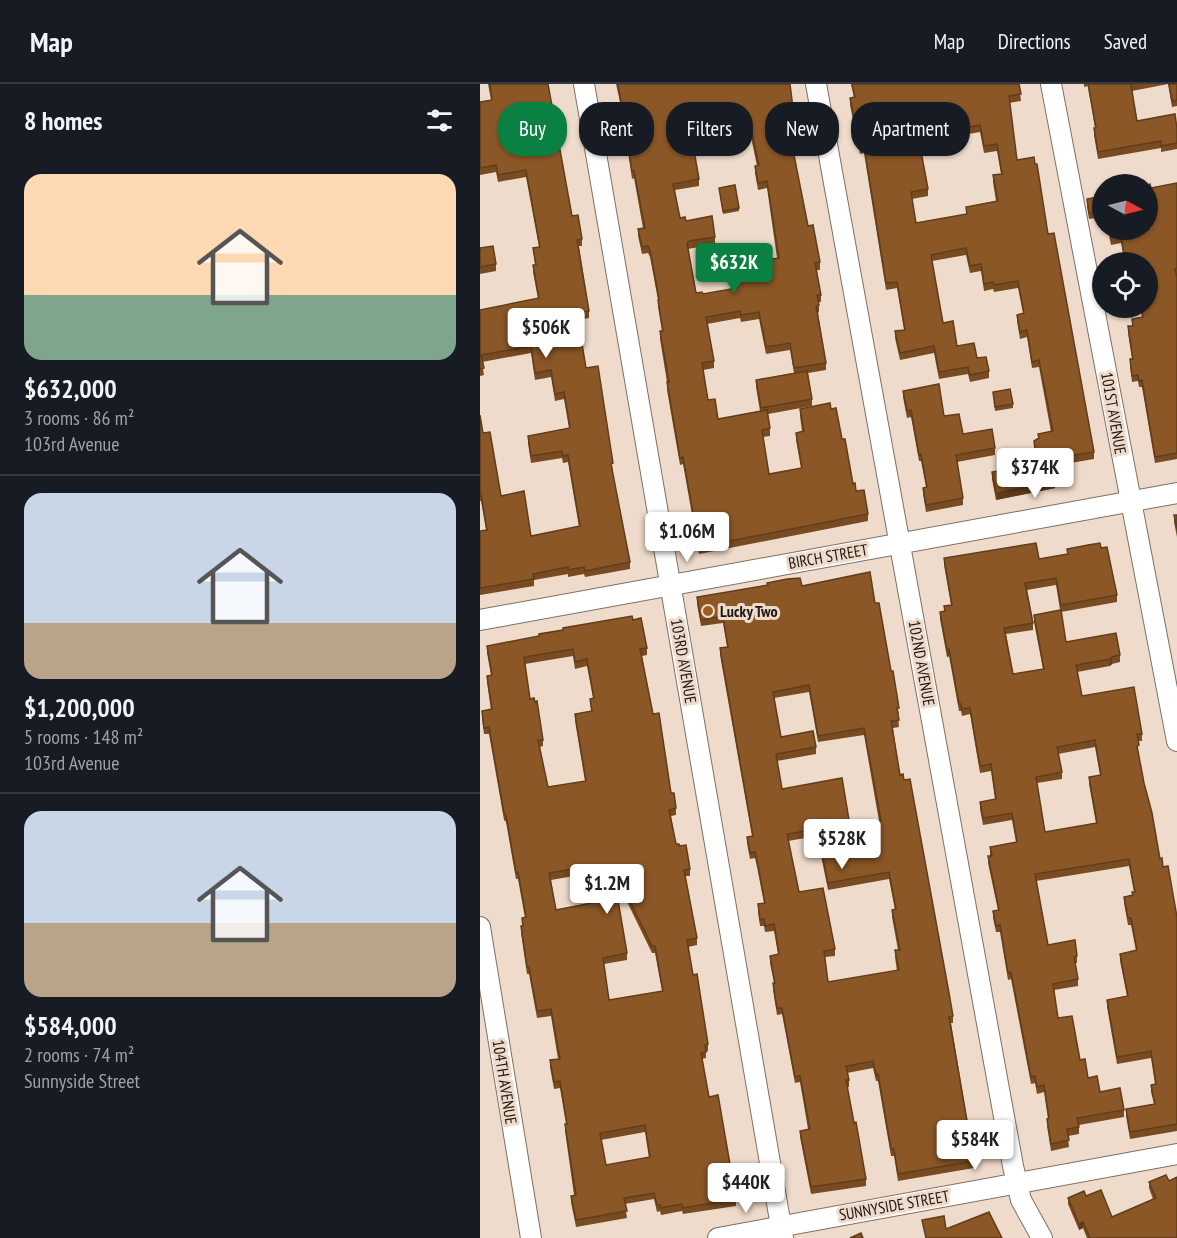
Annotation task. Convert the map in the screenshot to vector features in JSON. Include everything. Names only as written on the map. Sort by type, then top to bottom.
[{"type":"street","name":"103RD AVENUE","points":[[584,84],[782,1232]]},
{"type":"street","name":"102ND AVENUE","points":[[816,84],[1017,1183],[1021,1200],[1042,1238]]},
{"type":"street","name":"101ST AVENUE","points":[[1051,84],[1177,741]]},
{"type":"street","name":"BIRCH STREET","points":[[480,620],[1177,493]]},
{"type":"street","name":"104TH AVENUE","points":[[480,927],[531,1238]]},
{"type":"street","name":"SUNNYSIDE STREET","points":[[718,1238],[782,1232],[1017,1183],[1177,1154]]},
{"type":"building","points":[[490,84],[548,84],[551,102],[498,102],[498,156],[561,156],[572,216],[578,215],[582,239],[577,240],[589,311],[577,313],[586,368],[598,366],[613,463],[611,464],[630,562],[585,571],[584,567],[568,570],[568,567],[533,574],[534,579],[480,588],[480,531],[487,530],[480,494],[480,415],[483,433],[490,432],[501,496],[524,491],[531,536],[580,526],[568,455],[563,456],[562,451],[531,456],[528,436],[570,428],[564,392],[555,394],[551,370],[535,373],[531,346],[481,355],[484,368],[480,369],[480,310],[539,298],[533,265],[536,265],[533,248],[540,247],[526,170],[498,175],[496,165],[480,168],[480,102],[492,100]]},
{"type":"building","points":[[618,84],[790,84],[792,102],[765,102],[765,156],[794,156],[808,226],[813,225],[820,262],[815,263],[821,295],[817,295],[819,305],[816,306],[826,363],[794,368],[790,343],[766,347],[759,312],[741,315],[740,311],[706,317],[714,361],[702,363],[708,400],[715,399],[718,419],[767,410],[770,428],[762,430],[769,474],[802,468],[796,433],[804,431],[800,409],[830,403],[831,409],[836,408],[842,439],[845,439],[853,484],[855,483],[856,491],[864,490],[868,514],[699,547],[667,382],[669,382],[660,331],[663,331],[659,299],[650,250],[648,246],[642,247],[638,229],[645,228],[634,171],[632,171],[630,156],[654,156],[654,102],[621,102]],"holes":[[[666,102],[753,102],[753,138],[759,165],[755,166],[758,183],[767,181],[779,258],[758,261],[759,265],[734,269],[737,288],[703,294],[702,292],[696,293],[687,243],[715,237],[712,216],[686,221],[685,217],[680,218],[673,184],[699,179],[695,156],[666,156]]]},
{"type":"building","points":[[852,84],[1019,84],[1021,94],[1009,96],[1017,160],[1034,157],[1035,164],[1037,164],[1048,234],[1054,233],[1094,452],[1058,458],[1061,478],[996,493],[992,472],[1037,464],[1034,441],[1039,438],[1038,434],[1053,431],[1039,360],[1032,362],[1027,330],[1020,332],[1017,315],[1024,313],[1018,281],[994,285],[993,282],[984,284],[981,264],[970,266],[966,248],[931,255],[943,323],[953,321],[957,346],[974,343],[977,358],[986,357],[989,371],[970,375],[968,367],[939,372],[934,346],[900,353],[895,331],[905,330],[897,282],[886,283],[866,156],[922,156],[928,189],[911,192],[916,223],[967,214],[966,207],[998,201],[993,175],[1002,174],[997,144],[984,146],[980,125],[970,127],[970,102],[851,103],[850,98],[855,97]]},
{"type":"building","points":[[1088,84],[1134,84],[1131,85],[1137,121],[1175,114],[1177,143],[1161,146],[1161,141],[1098,152]]},
{"type":"building","points":[[1169,84],[1177,84],[1177,100],[1172,101]]},
{"type":"building","points":[[1177,183],[1177,268],[1175,269],[1177,277],[1177,453],[1155,457],[1142,380],[1139,381],[1138,375],[1132,376],[1130,359],[1133,359],[1128,326],[1133,326],[1132,319],[1158,318],[1158,252],[1124,252],[1122,240],[1158,240],[1158,187]]},
{"type":"building","points":[[735,185],[739,208],[723,211],[719,188]]},
{"type":"building","points":[[1092,198],[1092,212],[1089,213],[1087,199]]},
{"type":"building","points":[[493,246],[496,264],[480,267],[480,248]]},
{"type":"building","points":[[807,371],[812,399],[761,408],[756,380]]},
{"type":"building","points":[[939,384],[944,416],[959,414],[963,434],[992,429],[995,448],[956,455],[963,498],[926,505],[923,488],[927,487],[921,454],[919,455],[911,410],[907,411],[903,391]]},
{"type":"building","points":[[1010,389],[1013,404],[995,407],[993,392]]},
{"type":"building","points":[[1036,543],[1039,559],[1068,554],[1067,549],[1088,545],[1100,543],[1101,548],[1107,547],[1117,595],[1061,605],[1056,578],[1025,583],[1033,623],[1004,628],[1013,674],[1044,669],[1034,615],[1061,610],[1066,642],[1116,633],[1120,655],[1076,665],[1082,696],[1134,687],[1142,734],[1137,734],[1139,745],[1137,746],[1160,859],[1162,858],[1163,867],[1168,866],[1177,917],[1177,1124],[1130,1132],[1126,1109],[1155,1104],[1151,1085],[1156,1084],[1151,1051],[1117,1057],[1107,1000],[1128,996],[1120,954],[1137,950],[1124,897],[1133,895],[1132,892],[1135,892],[1129,859],[1035,874],[1048,945],[1075,940],[1077,956],[1074,957],[1078,979],[1053,984],[1058,1018],[1072,1016],[1080,1060],[1085,1059],[1088,1078],[1097,1076],[1100,1092],[1120,1088],[1124,1110],[1077,1118],[1079,1127],[1067,1129],[1069,1140],[1051,1144],[1044,1085],[1037,1087],[1035,1076],[1031,1077],[1011,972],[1008,973],[1000,925],[996,926],[993,911],[999,910],[988,856],[992,856],[990,847],[1017,842],[1012,813],[983,818],[980,802],[996,799],[991,764],[980,766],[970,708],[962,709],[959,704],[940,612],[945,611],[944,606],[952,605],[944,558]],"holes":[[[1095,740],[1101,775],[1089,777],[1097,823],[1045,832],[1036,777],[1062,772],[1057,747]]]},
{"type":"building","points":[[870,572],[875,603],[879,603],[899,708],[897,708],[899,720],[891,721],[900,775],[903,774],[904,780],[910,779],[953,1016],[949,1017],[974,1161],[898,1174],[894,1149],[891,1149],[878,1074],[876,1075],[873,1061],[846,1066],[849,1080],[846,1080],[866,1179],[811,1187],[800,1131],[810,1129],[800,1076],[795,1077],[782,1008],[777,1008],[773,983],[775,983],[770,956],[779,954],[774,924],[765,926],[764,919],[760,920],[758,904],[765,903],[755,852],[750,853],[747,837],[753,836],[720,648],[728,647],[723,616],[701,620],[697,597],[768,585],[767,583],[787,579],[800,578],[802,586]],"holes":[[[809,685],[818,736],[864,728],[881,821],[850,826],[842,778],[782,789],[776,754],[816,747],[813,731],[781,737],[773,692]],[[817,829],[828,883],[889,872],[896,909],[892,910],[900,950],[895,950],[899,970],[828,982],[824,951],[835,949],[823,888],[799,892],[787,834]]]},
{"type":"building","points":[[632,616],[633,620],[641,618],[647,648],[640,649],[653,714],[659,713],[671,793],[674,793],[676,808],[669,810],[676,844],[686,845],[690,869],[684,870],[697,938],[687,940],[693,975],[697,974],[708,1044],[705,1045],[706,1052],[701,1053],[709,1097],[718,1095],[736,1199],[683,1208],[682,1204],[661,1208],[657,1205],[654,1193],[624,1198],[627,1211],[576,1220],[571,1196],[576,1195],[565,1124],[567,1124],[560,1081],[554,1082],[550,1060],[560,1059],[551,1009],[537,1011],[521,926],[523,926],[522,918],[526,917],[518,872],[516,873],[489,727],[484,728],[482,711],[492,709],[487,676],[492,675],[487,646],[539,636],[539,634],[563,630],[563,628]],"holes":[[[573,649],[575,662],[587,659],[594,698],[590,699],[592,711],[575,714],[586,781],[548,787],[538,740],[543,740],[537,701],[535,702],[534,698],[530,699],[524,657]],[[612,865],[652,946],[655,946],[663,991],[609,1000],[603,958],[627,953]],[[591,866],[597,902],[556,910],[549,873]],[[645,1125],[650,1157],[606,1165],[600,1133]]]},
{"type":"building","points":[[1166,1175],[1169,1181],[1177,1177],[1177,1238],[1090,1238],[1083,1222],[1079,1224],[1068,1198],[1084,1191],[1086,1196],[1101,1190],[1112,1217],[1156,1198],[1149,1182]]},
{"type":"building","points":[[989,1212],[1002,1238],[926,1238],[922,1220],[944,1216],[946,1229]]},
{"type":"building","points":[[861,1233],[863,1238],[850,1238]]},
{"type":"place","name":"Lucky Two","points":[[708,611]]}]
